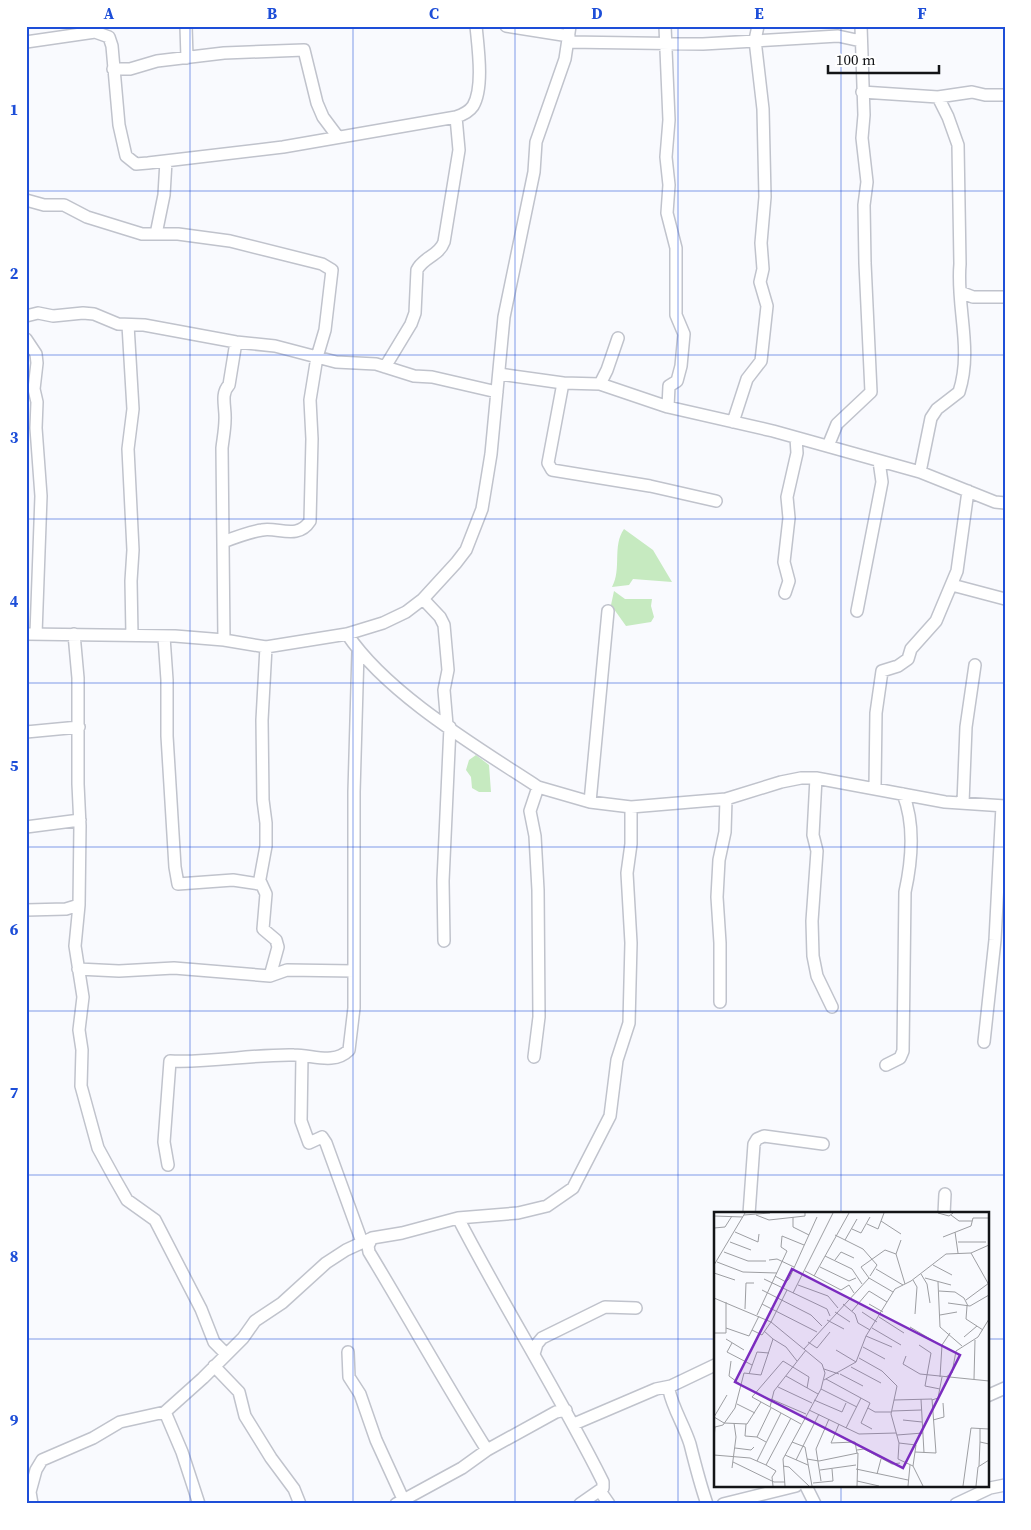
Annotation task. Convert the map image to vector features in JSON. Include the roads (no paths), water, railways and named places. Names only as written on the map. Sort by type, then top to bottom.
[{"type":"street","points":[[186,26],[187,58]]},
{"type":"street","points":[[26,42],[95,32],[103,33],[109,37],[112,46],[119,125],[126,156],[136,164],[274,148],[456,117],[472,107],[477,97],[479,67],[476,26]]},
{"type":"street","points":[[506,26],[569,35],[666,43],[703,44],[838,36],[861,41]]},
{"type":"street","points":[[666,26],[669,120],[666,157],[669,185],[667,213],[676,248],[676,315],[684,334],[681,366],[677,381],[669,386],[668,407]]},
{"type":"street","points":[[733,422],[747,380],[761,361],[763,325],[767,311],[760,282],[763,269],[761,243],[765,197],[763,109],[755,40],[758,26]]},
{"type":"street","points":[[828,446],[837,424],[871,392],[864,254],[864,205],[867,182],[862,138],[864,115],[861,26]]},
{"type":"street","points":[[26,340],[36,354],[37,363],[34,389],[37,402],[36,428],[41,496],[31,634],[132,635],[224,640],[266,647],[347,634],[395,618],[423,599],[466,550],[476,529],[482,509],[491,454],[504,317],[534,172],[536,142],[539,127],[561,74],[569,35]]},
{"type":"street","points":[[113,69],[130,69],[157,61],[224,53],[304,50],[317,103],[323,116],[338,137]]},
{"type":"street","points":[[862,92],[938,97],[972,92],[985,95],[1005,95]]},
{"type":"street","points":[[920,472],[931,418],[936,409],[956,396],[962,382],[965,333],[960,292],[958,145],[948,117],[938,97]]},
{"type":"street","points":[[385,367],[415,313],[416,270],[419,264],[438,253],[444,242],[460,150],[456,117]]},
{"type":"street","points":[[156,234],[164,195],[166,161]]},
{"type":"street","points":[[26,200],[44,204],[64,205],[82,215],[127,231],[142,234],[178,234],[230,241],[329,267],[332,275],[331,290],[310,400],[312,448],[310,521],[308,525],[293,532],[262,530],[223,542]]},
{"type":"street","points":[[960,292],[973,297],[1005,297]]},
{"type":"street","points":[[26,316],[38,312],[53,316],[84,313],[128,325],[144,325],[236,342],[275,346],[320,355],[336,362],[364,362],[414,376],[432,377],[497,392]]},
{"type":"street","points":[[128,325],[133,409],[128,449],[133,550],[131,581],[132,635]]},
{"type":"street","points":[[600,384],[611,362],[618,338]]},
{"type":"street","points":[[224,640],[222,448],[226,417],[224,397],[225,389],[229,385],[236,342]]},
{"type":"street","points":[[499,374],[563,383],[600,384],[668,407],[828,446],[920,472],[995,502],[1005,503]]},
{"type":"street","points":[[563,383],[548,463],[552,470],[645,485],[716,501]]},
{"type":"street","points":[[784,593],[789,581],[784,562],[789,518],[787,497],[797,453],[796,438]]},
{"type":"street","points":[[857,611],[882,482],[879,461]]},
{"type":"street","points":[[875,787],[876,713],[882,671],[898,666],[908,659],[911,649],[936,621],[952,585],[960,555],[968,491]]},
{"type":"street","points":[[952,585],[1005,599]]},
{"type":"street","points":[[423,599],[440,617],[444,625],[448,670],[444,690],[449,726],[443,872],[444,941]]},
{"type":"street","points":[[590,802],[608,610]]},
{"type":"street","points":[[74,634],[78,678],[80,820],[79,905],[75,946],[83,997],[79,1030],[82,1050],[81,1086],[98,1148],[127,1200],[155,1220],[201,1310],[214,1342],[226,1354]]},
{"type":"street","points":[[347,634],[358,651],[375,670],[449,726],[538,788],[590,802],[631,807],[726,799],[781,782],[802,778],[816,778],[875,787],[903,794],[1003,806],[995,940],[984,1042]]},
{"type":"street","points":[[164,637],[167,680],[167,736],[175,867],[178,884],[233,880],[261,883],[266,894],[263,929],[276,940],[278,948],[270,976]]},
{"type":"street","points":[[259,884],[266,831],[263,800],[262,720],[266,647]]},
{"type":"street","points":[[168,1165],[164,1142],[170,1062],[302,1056],[330,1059],[337,1058],[349,1050],[354,1008],[354,792],[358,651]]},
{"type":"street","points":[[963,802],[966,727],[975,665]]},
{"type":"street","points":[[26,732],[79,727]]},
{"type":"street","points":[[816,778],[814,835],[817,851],[812,921],[813,956],[817,976],[832,1007]]},
{"type":"street","points":[[534,1057],[539,1017],[538,890],[535,836],[530,811],[538,788]]},
{"type":"street","points":[[886,1065],[900,1058],[903,1051],[905,892],[909,872],[911,823],[903,794]]},
{"type":"street","points":[[720,1002],[720,942],[717,897],[719,860],[725,832],[726,799]]},
{"type":"street","points":[[30,1495],[36,1470],[42,1460],[93,1438],[120,1422],[165,1412],[226,1354],[262,1315],[282,1303],[334,1257],[367,1240],[458,1218],[500,1216],[529,1211],[546,1206],[568,1192],[576,1182],[610,1116],[617,1060],[630,1014],[631,943],[627,874],[631,844],[631,807]]},
{"type":"street","points":[[26,827],[46,826],[80,820]]},
{"type":"street","points":[[26,910],[66,909],[79,905]]},
{"type":"street","points":[[78,969],[119,972],[174,968],[270,976],[287,970],[354,971]]},
{"type":"street","points":[[302,1056],[301,1121],[309,1143],[322,1137],[326,1143],[367,1240],[369,1252],[447,1382],[459,1406],[487,1450]]},
{"type":"street","points":[[749,1212],[754,1144],[757,1139],[764,1136],[823,1144]]},
{"type":"street","points":[[944,1212],[945,1194]]},
{"type":"street","points":[[458,1218],[493,1285],[574,1424],[603,1482],[603,1488],[600,1491],[580,1504]]},
{"type":"street","points":[[534,1354],[537,1344],[542,1338],[605,1307],[636,1308]]},
{"type":"street","points":[[348,1352],[349,1377],[360,1394],[400,1501],[462,1468],[487,1450],[556,1412],[566,1410]]},
{"type":"street","points":[[574,1424],[656,1389],[670,1386],[714,1365]]},
{"type":"street","points":[[214,1366],[239,1392],[245,1416],[271,1458],[294,1488],[300,1504]]},
{"type":"street","points":[[670,1386],[669,1390],[676,1414],[690,1443],[692,1459],[707,1504]]},
{"type":"street","points":[[988,1396],[1005,1388]]},
{"type":"street","points":[[165,1412],[182,1452],[199,1504]]},
{"type":"street","points":[[956,1504],[990,1488],[1005,1485]]},
{"type":"street","points":[[723,1504],[788,1488]]},
{"type":"street","points":[[807,1488],[814,1504]]},
{"type":"street","points":[[600,1491],[609,1504]]}]
